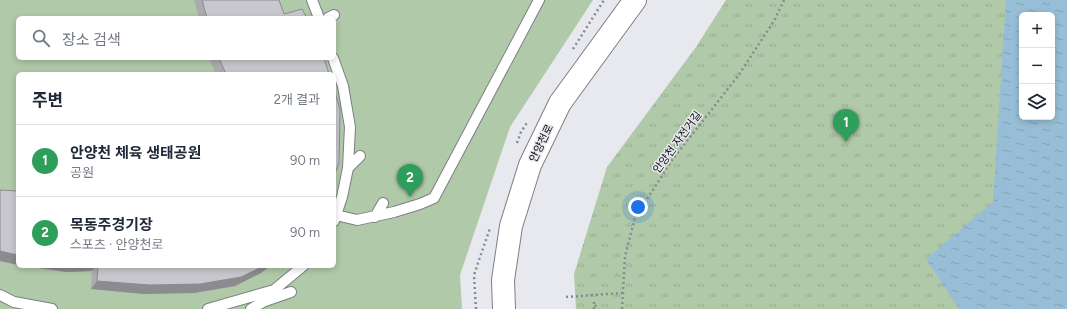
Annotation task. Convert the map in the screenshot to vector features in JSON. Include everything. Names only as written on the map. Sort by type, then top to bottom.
[{"type":"main road","name":"안양천로","points":[[504,309],[503,280],[511,226],[530,166],[560,103],[635,0]]},
{"type":"lane","points":[[312,0],[318,16]]},
{"type":"lane","points":[[336,218],[357,220],[375,217],[420,204],[434,198],[539,0]]},
{"type":"lane","points":[[334,60],[342,86],[350,126],[348,168],[342,197],[336,215]]},
{"type":"lane","points":[[348,168],[360,156]]},
{"type":"lane","points":[[375,217],[383,203]]},
{"type":"lane","points":[[263,302],[274,290],[301,268]]},
{"type":"lane","points":[[208,309],[274,290]]},
{"type":"lane","points":[[251,309],[263,302],[292,292]]},
{"type":"lane","points":[[0,295],[14,302],[52,309]]},
{"type":"path","name":"안양천 자전거길","points":[[622,309],[625,256],[636,218],[672,160],[738,76],[774,21],[784,0]]},
{"type":"path","points":[[566,297],[622,293]]},
{"type":"path","points":[[594,309],[594,302],[597,309]]},
{"type":"green space","points":[[0,0],[593,0],[510,127],[460,275],[462,309],[0,309]]},
{"type":"green space","points":[[726,0],[1067,0],[1067,309],[576,309],[574,274],[607,167],[696,47]]},
{"type":"water","points":[[1006,0],[1067,0],[1067,309],[959,309],[926,259],[993,202]]},
{"type":"building","points":[[202,0],[279,0],[284,14],[302,9],[306,16],[206,16]]},
{"type":"building","points":[[220,60],[325,60],[328,72],[225,72]]},
{"type":"building","points":[[336,96],[340,109],[339,163],[336,171]]},
{"type":"building","points":[[0,190],[16,191],[16,255],[0,251]]},
{"type":"building","points":[[98,268],[260,268],[241,277],[200,284],[150,285],[97,281]]},
{"type":"place","name":"안양천 체육 생태공원","points":[[846,142]]},
{"type":"place","name":"목동주경기장","points":[[410,197]]}]
